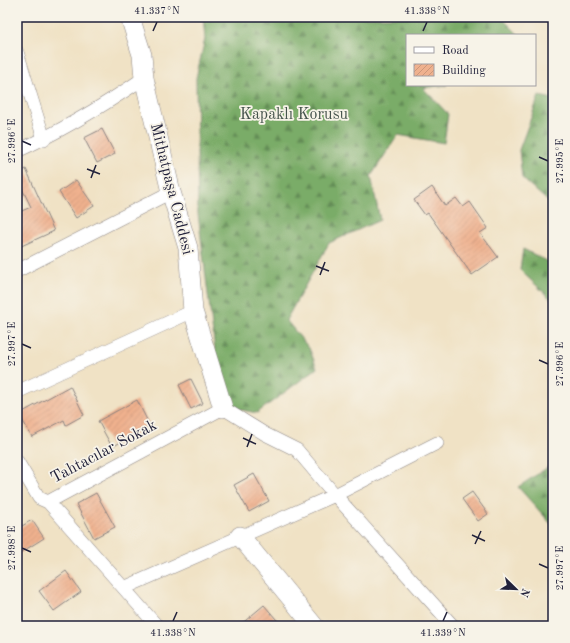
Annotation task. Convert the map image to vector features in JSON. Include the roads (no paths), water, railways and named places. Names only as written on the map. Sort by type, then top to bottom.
[{"type":"street","name":"Mithatpaşa Caddesi","points":[[130,17],[142,55],[144,78],[171,192],[188,248],[193,311],[223,408]]},
{"type":"street","points":[[17,52],[44,139]]},
{"type":"street","points":[[17,151],[44,139],[95,111],[144,78]]},
{"type":"street","points":[[17,271],[171,192]]},
{"type":"street","points":[[17,392],[193,311]]},
{"type":"street","points":[[223,408],[265,434],[297,450],[335,495],[453,626]]},
{"type":"street","name":"Tahtacılar Sokak","points":[[17,461],[39,498],[48,502],[223,408]]},
{"type":"street","points":[[124,588],[335,495],[437,443]]},
{"type":"street","points":[[48,502],[157,626]]},
{"type":"street","points":[[240,536],[314,626]]},
{"type":"park label","name":"Kapaklı Korusu","points":[[294,115]]}]
